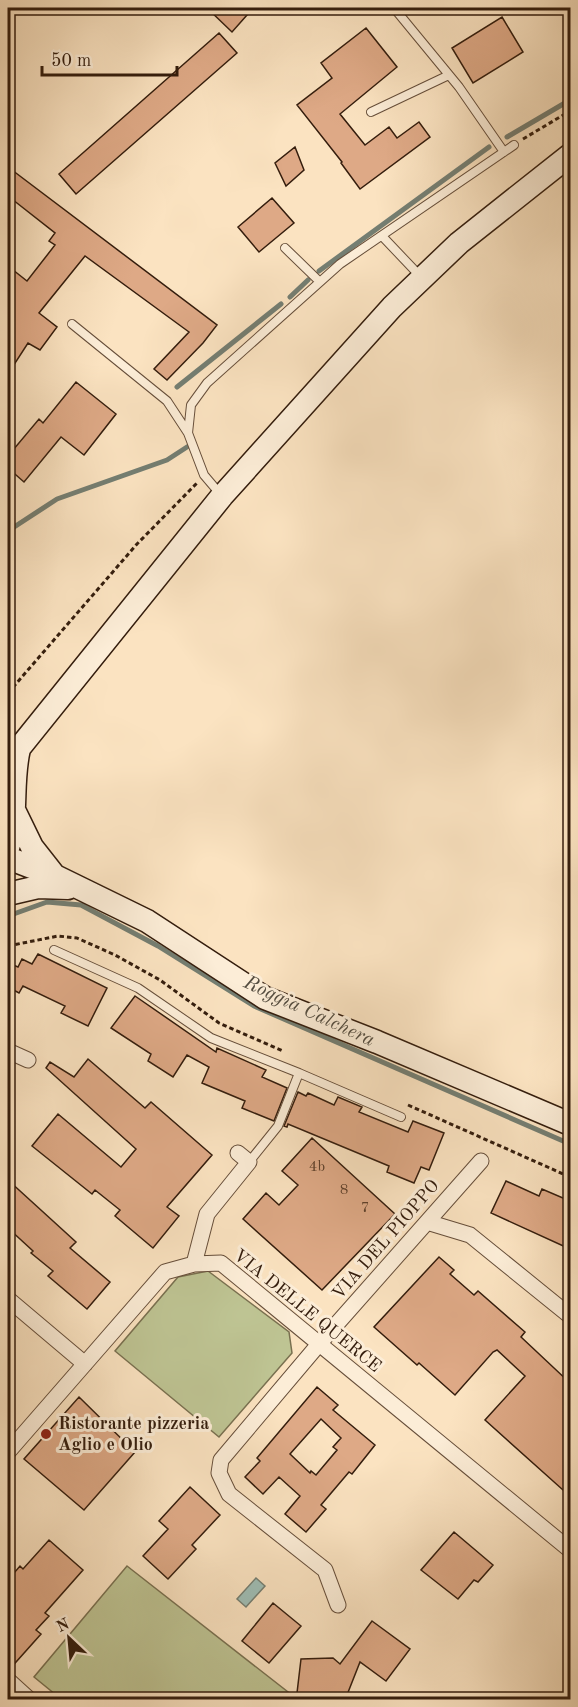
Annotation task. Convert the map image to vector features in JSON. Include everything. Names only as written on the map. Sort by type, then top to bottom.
[{"type":"street","points":[[8,848],[15,810],[13,756],[222,496],[392,307],[459,243],[570,155]]},
{"type":"street","points":[[15,810],[32,847],[55,876]]},
{"type":"street","points":[[8,883],[8,859],[55,876],[147,921],[265,998],[377,1042],[570,1124]]},
{"type":"street","points":[[8,894],[38,887],[57,886],[81,889]]},
{"type":"street","points":[[8,1051],[28,1060]]},
{"type":"street","points":[[194,1264],[207,1214],[243,1157]]},
{"type":"street","name":"VIA DEL PIOPPO","points":[[338,1605],[325,1570],[229,1494],[219,1473],[221,1460],[319,1344],[481,1161]]},
{"type":"street","points":[[427,1222],[470,1235],[569,1310]]},
{"type":"street","name":"VIA DELLE QUERCE","points":[[8,1451],[165,1272],[194,1264],[221,1263],[570,1550]]},
{"type":"street","points":[[8,1299],[85,1364]]},
{"type":"street","points":[[9,1684],[30,1700]]},
{"type":"lane","points":[[394,8],[459,87],[504,152]]},
{"type":"lane","points":[[371,112],[449,75]]},
{"type":"lane","points":[[189,433],[192,405],[207,382],[340,264],[514,145]]},
{"type":"lane","points":[[382,236],[422,278]]},
{"type":"lane","points":[[285,248],[320,282]]},
{"type":"lane","points":[[72,324],[166,401],[189,433],[204,475],[222,496]]},
{"type":"lane","points":[[54,950],[138,988],[211,1038],[401,1117]]},
{"type":"lane","points":[[243,1157],[278,1126],[299,1074]]},
{"type":"path","points":[[514,145],[570,111]]},
{"type":"path","points":[[8,693],[137,544],[204,475]]},
{"type":"path","points":[[8,946],[58,936],[77,938],[115,955],[160,980],[219,1023],[292,1055]]},
{"type":"path","points":[[406,1105],[570,1177]]},
{"type":"green space","points":[[208,1271],[289,1332],[292,1353],[219,1437],[115,1351],[178,1277]]},
{"type":"green space","points":[[127,1566],[297,1699],[61,1699],[34,1677]]},
{"type":"water","points":[[256,1578],[265,1586],[246,1607],[237,1599]]},
{"type":"building","points":[[207,8],[239,8],[247,15],[232,32]]},
{"type":"building","points":[[502,17],[523,52],[473,83],[452,48]]},
{"type":"building","points":[[366,28],[397,67],[340,114],[365,145],[389,127],[397,138],[419,122],[430,137],[360,189],[342,162],[297,105],[332,78],[321,63]]},
{"type":"building","points":[[219,33],[237,53],[76,194],[59,174]]},
{"type":"building","points":[[295,147],[304,170],[286,186],[275,163]]},
{"type":"building","points":[[8,167],[217,325],[167,380],[154,369],[189,332],[85,256],[39,313],[57,327],[40,350],[28,343],[8,374],[8,266],[27,281],[55,245],[49,241],[55,233],[8,196]]},
{"type":"building","points":[[272,198],[294,223],[259,252],[238,227]]},
{"type":"building","points":[[76,382],[116,414],[84,455],[61,437],[24,482],[8,468],[8,456],[39,419],[43,423]]},
{"type":"building","points":[[38,954],[107,988],[88,1026],[61,1013],[65,1006],[23,986],[19,993],[8,987],[8,972],[11,964],[18,967],[22,959],[32,964]]},
{"type":"building","points":[[135,996],[216,1052],[217,1048],[266,1070],[262,1077],[287,1088],[274,1121],[242,1108],[245,1101],[202,1083],[209,1067],[187,1055],[173,1077],[148,1061],[151,1054],[111,1028]]},
{"type":"building","points":[[88,1059],[145,1108],[151,1102],[212,1155],[167,1207],[179,1216],[153,1248],[115,1216],[120,1210],[95,1190],[92,1194],[32,1146],[58,1114],[121,1167],[136,1149],[46,1068],[50,1062],[74,1077]]},
{"type":"building","points":[[298,1092],[306,1096],[308,1093],[334,1105],[338,1097],[362,1107],[359,1112],[408,1132],[413,1121],[444,1133],[429,1170],[421,1167],[414,1183],[387,1172],[389,1166],[288,1124],[287,1127],[284,1126]]},
{"type":"building","points":[[312,1138],[395,1214],[322,1290],[243,1219],[266,1193],[279,1205],[298,1185],[282,1171]]},
{"type":"building","points":[[8,1180],[76,1242],[70,1248],[110,1282],[87,1309],[48,1276],[53,1271],[31,1253],[33,1251],[8,1228]]},
{"type":"building","points":[[506,1181],[539,1196],[542,1189],[570,1201],[570,1249],[491,1213]]},
{"type":"building","points":[[439,1257],[454,1270],[450,1274],[474,1295],[478,1291],[525,1332],[521,1337],[570,1383],[570,1481],[563,1490],[485,1420],[525,1376],[497,1350],[455,1395],[374,1327]]},
{"type":"building","points":[[317,1387],[338,1405],[333,1410],[375,1445],[352,1474],[349,1472],[321,1505],[326,1509],[306,1532],[285,1514],[300,1496],[279,1477],[263,1494],[245,1477],[260,1461],[257,1458]],"holes":[[[321,1419],[341,1438],[333,1447],[337,1450],[316,1475],[311,1471],[310,1473],[290,1454]]]},
{"type":"building","points":[[79,1397],[135,1452],[84,1510],[24,1459]]},
{"type":"building","points":[[190,1487],[220,1515],[192,1545],[196,1549],[168,1579],[143,1556],[168,1529],[159,1521]]},
{"type":"building","points":[[454,1532],[493,1565],[478,1582],[474,1580],[458,1599],[421,1570]]},
{"type":"building","points":[[49,1540],[83,1570],[45,1613],[49,1616],[36,1630],[41,1634],[8,1671],[8,1609],[14,1602],[8,1596],[8,1580],[20,1566],[23,1569]]},
{"type":"building","points":[[273,1603],[301,1626],[269,1663],[242,1641]]},
{"type":"building","points":[[372,1621],[410,1649],[386,1681],[360,1662],[345,1700],[306,1700],[297,1693],[301,1659],[333,1658],[340,1664]]},
{"type":"waterway","points":[[507,137],[570,100]]},
{"type":"waterway","points":[[319,271],[489,147]]},
{"type":"waterway","points":[[290,297],[308,280]]},
{"type":"waterway","points":[[177,387],[281,304]]},
{"type":"waterway","points":[[8,531],[57,499],[167,460],[187,447]]},
{"type":"waterway","name":"Roggia Calchera","points":[[8,916],[47,902],[81,905],[158,946],[254,1006],[570,1144]]},
{"type":"place","name":"Ristorante pizzeria Aglio e Olio","points":[[46,1434]]}]
